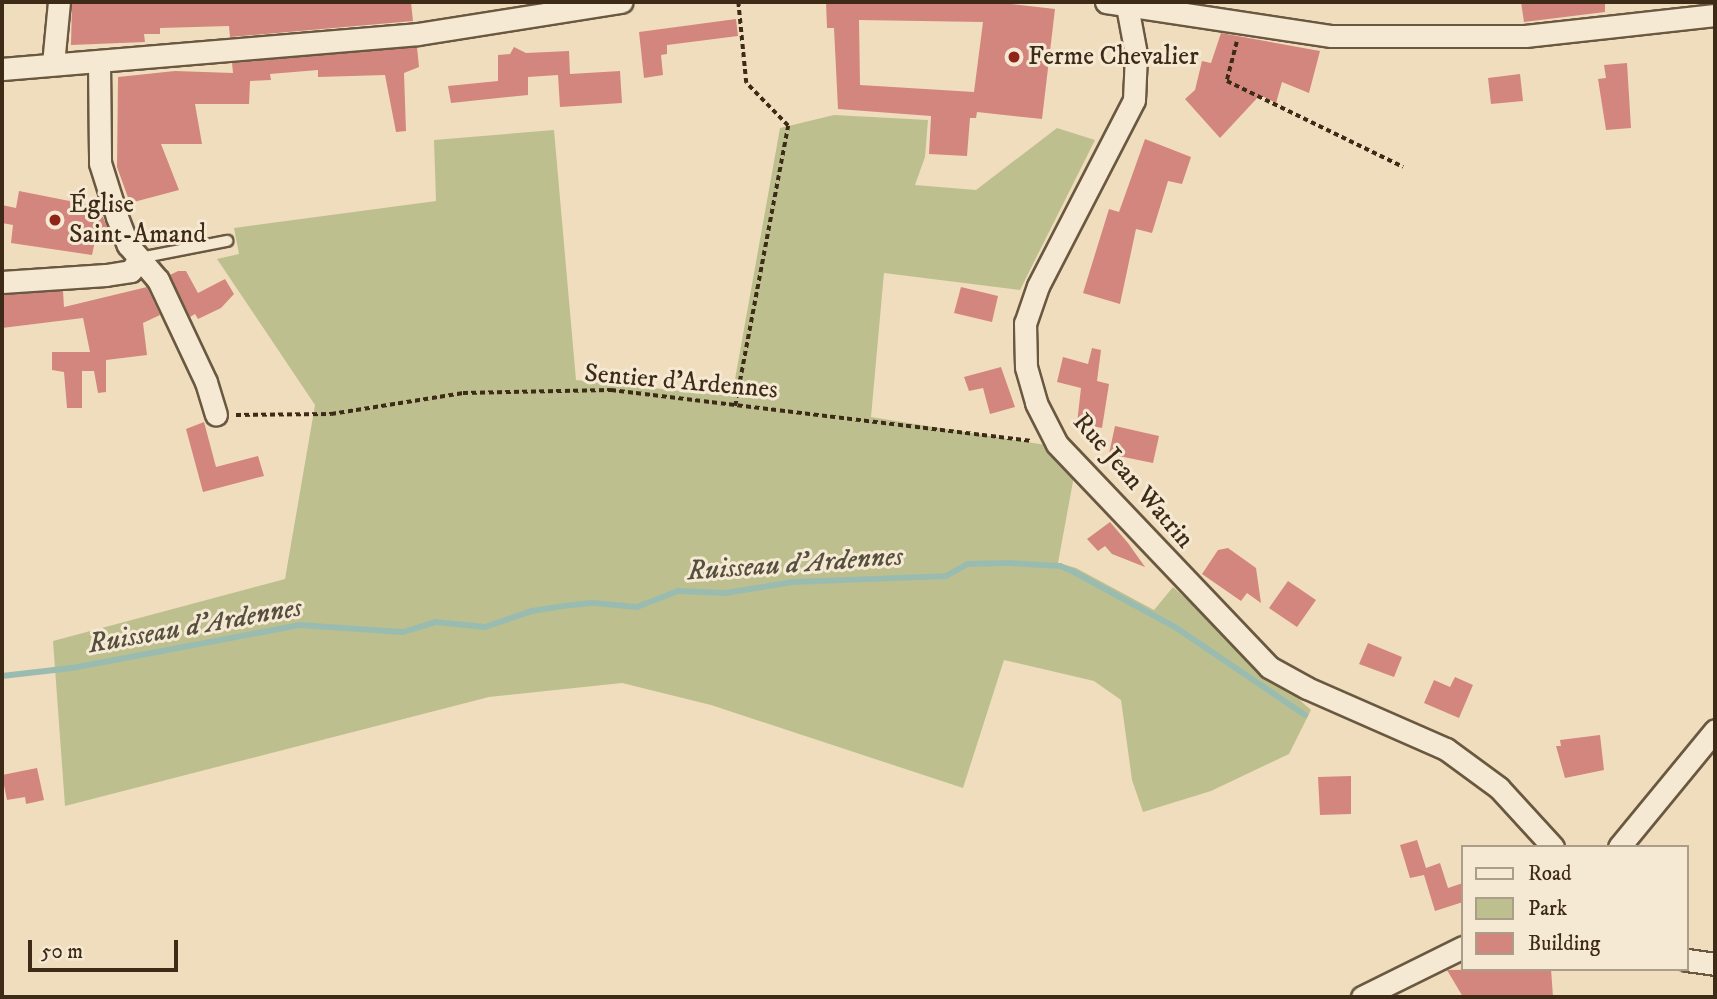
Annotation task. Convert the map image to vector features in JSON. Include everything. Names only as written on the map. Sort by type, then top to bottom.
[{"type":"street","points":[[53,64],[59,2]]},
{"type":"street","points":[[2,69],[418,34],[621,2]]},
{"type":"street","points":[[1106,2],[1331,37],[1525,36],[1715,15]]},
{"type":"street","name":"Rue Jean Watrin","points":[[1127,6],[1136,54],[1134,100],[1038,286],[1025,323],[1026,367],[1032,391],[1057,444],[1269,667],[1307,688],[1446,749],[1499,788],[1551,845]]},
{"type":"street","points":[[99,61],[100,163],[128,245],[158,280],[206,382],[216,415]]},
{"type":"street","points":[[2,282],[131,271],[139,258]]},
{"type":"street","points":[[1621,845],[1715,730]]},
{"type":"street","points":[[1362,997],[1462,947]]},
{"type":"street","points":[[1689,960],[1715,964]]},
{"type":"lane","points":[[139,258],[226,241]]},
{"type":"path","points":[[734,406],[788,126],[746,83],[738,2]]},
{"type":"path","points":[[1240,23],[1227,81],[1403,167]]},
{"type":"path","name":"Sentier d'Ardennes","points":[[216,415],[331,414],[463,393],[611,390],[1057,444]]},
{"type":"green space","points":[[834,115],[928,120],[925,157],[915,185],[976,190],[1057,128],[1095,140],[1020,290],[884,273],[871,417],[1046,445],[1074,476],[1058,563],[1076,568],[1154,610],[1173,587],[1311,710],[1289,754],[1211,791],[1143,812],[1132,780],[1121,700],[1094,681],[1004,660],[963,788],[711,705],[622,683],[489,697],[65,806],[53,641],[285,579],[315,405],[217,259],[239,254],[234,228],[436,201],[434,140],[554,130],[576,380],[732,396],[780,128]]},
{"type":"building","points":[[72,2],[411,2],[413,21],[230,37],[229,26],[160,28],[160,34],[144,34],[145,42],[71,45]]},
{"type":"building","name":"Ferme Chevalier","points":[[826,2],[993,2],[1055,9],[1042,119],[977,112],[976,118],[970,118],[967,156],[929,154],[931,116],[838,109],[834,28],[827,28]],"holes":[[[859,20],[983,22],[974,92],[860,85]]]},
{"type":"building","points":[[1521,2],[1605,2],[1605,12],[1524,22]]},
{"type":"building","points":[[736,19],[738,36],[667,45],[667,54],[661,55],[663,75],[644,78],[639,32]]},
{"type":"building","points":[[1221,33],[1320,51],[1309,93],[1282,82],[1276,103],[1260,95],[1220,138],[1185,99],[1195,90],[1202,61],[1211,63]]},
{"type":"building","points":[[417,47],[419,67],[404,73],[406,131],[396,132],[385,75],[318,77],[318,70],[270,74],[271,80],[250,81],[249,104],[195,104],[202,144],[161,144],[179,190],[130,203],[117,167],[118,77],[175,71],[233,73],[232,63]]},
{"type":"building","points":[[514,47],[526,53],[569,51],[570,74],[620,71],[622,103],[560,107],[558,75],[528,77],[528,95],[451,103],[448,86],[498,81],[498,55],[510,54]]},
{"type":"building","points":[[1627,63],[1631,128],[1606,130],[1598,79],[1606,78],[1604,65]]},
{"type":"building","points":[[1520,74],[1523,101],[1491,104],[1488,78]]},
{"type":"building","points":[[1145,139],[1191,157],[1182,184],[1168,181],[1152,233],[1136,229],[1120,304],[1083,293],[1109,209],[1119,212]]},
{"type":"building","name":"Église Saint-Amand","points":[[19,191],[95,206],[95,215],[103,217],[110,235],[95,241],[92,255],[11,243],[13,225],[2,223],[2,205],[16,208]]},
{"type":"building","points":[[186,271],[198,293],[225,279],[234,294],[221,308],[198,319],[195,314],[190,317],[170,275]]},
{"type":"building","points":[[147,287],[160,315],[143,323],[147,355],[106,360],[106,392],[98,393],[94,371],[82,371],[82,408],[67,408],[64,372],[52,370],[52,352],[90,352],[83,318],[2,328],[2,295],[63,291],[64,307]]},
{"type":"building","points":[[961,287],[998,296],[992,322],[954,313]]},
{"type":"building","points":[[1092,348],[1101,350],[1097,381],[1109,384],[1102,428],[1077,423],[1081,388],[1057,382],[1063,357],[1088,364]]},
{"type":"building","points":[[1001,367],[1015,407],[990,414],[983,388],[969,391],[964,377]]},
{"type":"building","points":[[204,422],[216,467],[258,456],[264,476],[203,492],[186,429]]},
{"type":"building","points":[[1115,426],[1159,436],[1153,463],[1109,454]]},
{"type":"building","points":[[1110,522],[1145,567],[1112,554],[1105,546],[1098,551],[1087,539]]},
{"type":"building","points":[[1228,548],[1256,568],[1261,603],[1247,593],[1241,601],[1202,574],[1218,550]]},
{"type":"building","points":[[1288,581],[1316,600],[1297,627],[1269,608]]},
{"type":"building","points":[[1368,643],[1402,657],[1394,677],[1359,664]]},
{"type":"building","points":[[1455,677],[1473,685],[1459,718],[1424,703],[1434,680],[1450,687]]},
{"type":"building","points":[[1600,735],[1604,770],[1565,778],[1556,746],[1561,746],[1560,740]]},
{"type":"building","points":[[37,768],[44,800],[26,804],[25,797],[7,800],[2,775]]},
{"type":"building","points":[[1351,776],[1351,814],[1320,815],[1318,777]]},
{"type":"building","points":[[1417,840],[1426,868],[1440,863],[1448,888],[1462,883],[1462,902],[1435,911],[1424,875],[1410,878],[1400,845]]},
{"type":"building","points":[[1447,970],[1551,971],[1553,997],[1463,997]]},
{"type":"waterway","name":"Ruisseau d'Ardennes","points":[[2,676],[72,668],[299,625],[403,632],[435,622],[485,627],[532,611],[563,606],[594,603],[637,607],[678,591],[725,593],[793,582],[946,576],[968,564],[1009,563],[1060,566],[1074,572],[1175,627],[1305,715]]},
{"type":"place","name":"Ferme Chevalier","points":[[1014,57]]},
{"type":"place","name":"Église Saint-Amand","points":[[55,220]]}]
